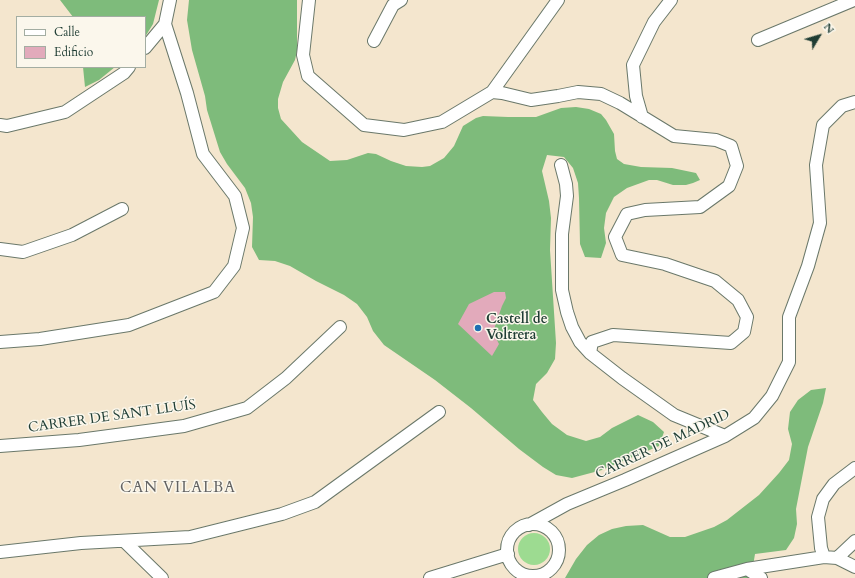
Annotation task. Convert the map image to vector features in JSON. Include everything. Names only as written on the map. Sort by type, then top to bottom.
[{"type":"street","points":[[146,47],[165,24],[170,0]]},
{"type":"street","points":[[309,0],[303,55],[308,76],[364,125],[404,130],[442,122],[492,92],[558,0]]},
{"type":"street","points":[[374,41],[393,5],[401,0]]},
{"type":"street","points":[[642,117],[636,96],[633,65],[654,22],[671,0]]},
{"type":"street","points":[[758,40],[854,0]]},
{"type":"street","points":[[0,342],[40,339],[130,325],[214,292],[234,266],[243,228],[236,196],[203,154],[187,93],[165,24]]},
{"type":"street","points":[[0,125],[7,126],[65,112],[124,73],[128,68]]},
{"type":"street","points":[[492,92],[531,100],[578,92],[601,94],[620,103],[674,136],[716,140],[731,146],[737,166],[729,186],[700,207],[645,210],[627,214],[615,237],[622,256],[665,264],[716,281],[738,300],[747,317],[744,332],[730,343],[613,336],[592,342],[590,353]]},
{"type":"street","name":"CARRER DE MADRID","points":[[529,524],[566,504],[725,436],[754,418],[772,396],[789,362],[789,317],[808,266],[820,223],[816,165],[823,125],[842,106],[855,102]]},
{"type":"street","points":[[561,165],[566,184],[567,196],[562,234],[562,290],[572,327],[580,342],[590,353],[622,378],[674,415],[725,436]]},
{"type":"street","points":[[0,249],[23,252],[72,235],[122,209]]},
{"type":"street","name":"CARRER DE SANT LLUÍS","points":[[0,446],[79,440],[184,426],[247,408],[286,378],[340,327]]},
{"type":"street","points":[[0,552],[81,543],[190,537],[282,514],[315,502],[439,412]]},
{"type":"street","points":[[824,557],[821,548],[818,517],[823,499],[834,484],[855,468]]},
{"type":"street","points":[[529,524],[537,524],[552,532],[557,539],[559,547],[555,564],[550,570],[541,576],[527,575],[520,572],[510,561],[508,554],[510,538],[521,527],[529,524]]},
{"type":"street","points":[[124,541],[162,578]]},
{"type":"street","points":[[838,558],[855,541]]},
{"type":"street","points":[[430,578],[508,554]]},
{"type":"street","points":[[714,578],[747,570],[824,557],[838,558],[855,567]]},
{"type":"street","points":[[747,570],[761,578]]},
{"type":"green space","points":[[60,0],[159,0],[153,24],[146,35],[146,16],[72,16]]},
{"type":"green space","points":[[189,0],[297,0],[297,51],[295,60],[283,82],[278,99],[278,108],[281,119],[302,142],[330,161],[347,160],[368,153],[376,154],[406,166],[430,166],[444,158],[454,146],[463,126],[476,118],[483,116],[536,117],[561,108],[576,107],[589,109],[601,114],[614,134],[617,159],[624,164],[641,167],[672,168],[696,173],[700,180],[693,183],[686,185],[673,185],[657,180],[649,180],[627,188],[614,197],[606,213],[604,228],[606,243],[601,258],[585,257],[580,244],[578,183],[573,168],[564,157],[547,155],[542,171],[549,201],[551,218],[550,250],[556,343],[555,359],[547,373],[536,384],[533,400],[552,424],[567,435],[586,441],[600,437],[612,428],[638,415],[653,422],[664,432],[659,446],[602,470],[572,478],[556,475],[519,449],[471,408],[435,380],[384,345],[373,331],[367,317],[357,304],[344,295],[290,266],[275,261],[259,260],[252,247],[253,217],[251,203],[245,188],[220,152],[207,110],[205,96],[192,50],[187,20]]},
{"type":"green space","points":[[83,68],[114,68],[99,80],[85,87]]},
{"type":"green space","points":[[826,388],[823,403],[808,447],[796,509],[797,524],[794,538],[786,550],[755,554],[751,578],[565,578],[576,559],[587,545],[599,535],[612,529],[643,525],[670,537],[685,537],[714,527],[727,520],[759,495],[789,460],[792,444],[788,429],[790,412],[798,400],[811,390]]},
{"type":"green space","points":[[531,533],[537,533],[547,540],[550,549],[549,555],[543,562],[537,565],[531,565],[521,558],[518,552],[518,546],[525,536]]},
{"type":"building","name":"Castell de Voltrera","points":[[494,292],[505,292],[506,298],[493,332],[499,344],[492,356],[458,324],[469,304]]},
{"type":"place","name":"Castell de Voltrera","points":[[478,328]]},
{"type":"district","name":"CAN VILALBA","points":[[178,489]]}]
